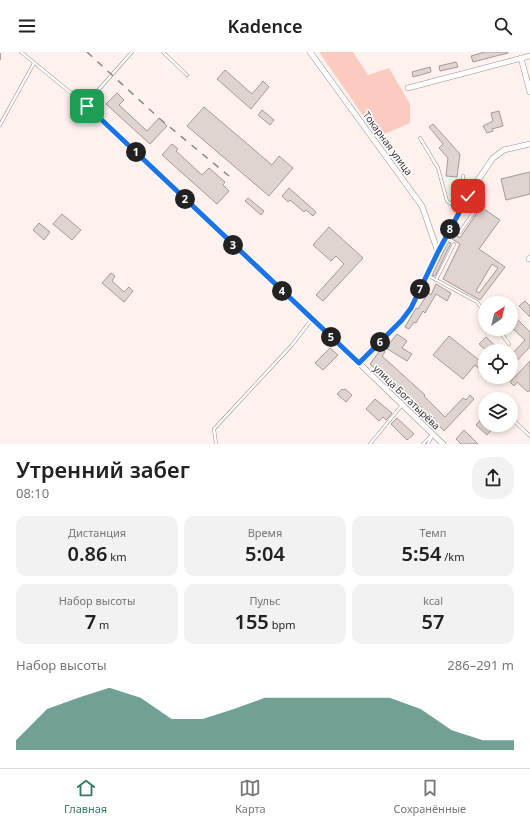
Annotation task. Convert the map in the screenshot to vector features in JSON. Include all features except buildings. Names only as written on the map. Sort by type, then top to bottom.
[{"type":"street","name":"Токарная улица","points":[[310,52],[422,206],[438,252]]},
{"type":"street","points":[[408,88],[530,56]]},
{"type":"street","points":[[521,58],[530,92]]},
{"type":"street","points":[[359,363],[402,320],[411,308],[426,275],[460,210],[497,153],[530,144]]},
{"type":"street","name":"улица Богатырёва","points":[[359,363],[444,444]]},
{"type":"lane","points":[[21,52],[85,104],[359,363]]},
{"type":"lane","points":[[85,104],[132,52]]},
{"type":"lane","points":[[163,52],[187,74]]},
{"type":"lane","points":[[0,125],[34,63]]},
{"type":"lane","points":[[420,138],[438,168],[448,201],[460,210]]},
{"type":"lane","points":[[460,232],[480,203],[462,192],[463,176]]},
{"type":"lane","points":[[436,280],[454,244]]},
{"type":"lane","points":[[426,275],[478,303]]},
{"type":"lane","points":[[216,444],[214,430],[292,345],[312,319]]},
{"type":"lane","points":[[503,336],[509,344]]},
{"type":"lane","points":[[370,444],[402,405]]},
{"type":"lane","points":[[518,425],[530,436]]},
{"type":"lane","points":[[423,444],[433,434]]},
{"type":"lane","points":[[428,444],[433,434]]},
{"type":"shaded area","points":[[319,52],[353,52],[368,75],[389,68],[410,104],[410,123],[378,137]]},
{"type":"railway","points":[[0,52],[0,60]]},
{"type":"railway","points":[[87,52],[160,119],[229,176]]},
{"type":"route","points":[[87,106],[359,363],[402,320],[411,308],[438,252],[468,196]]}]
